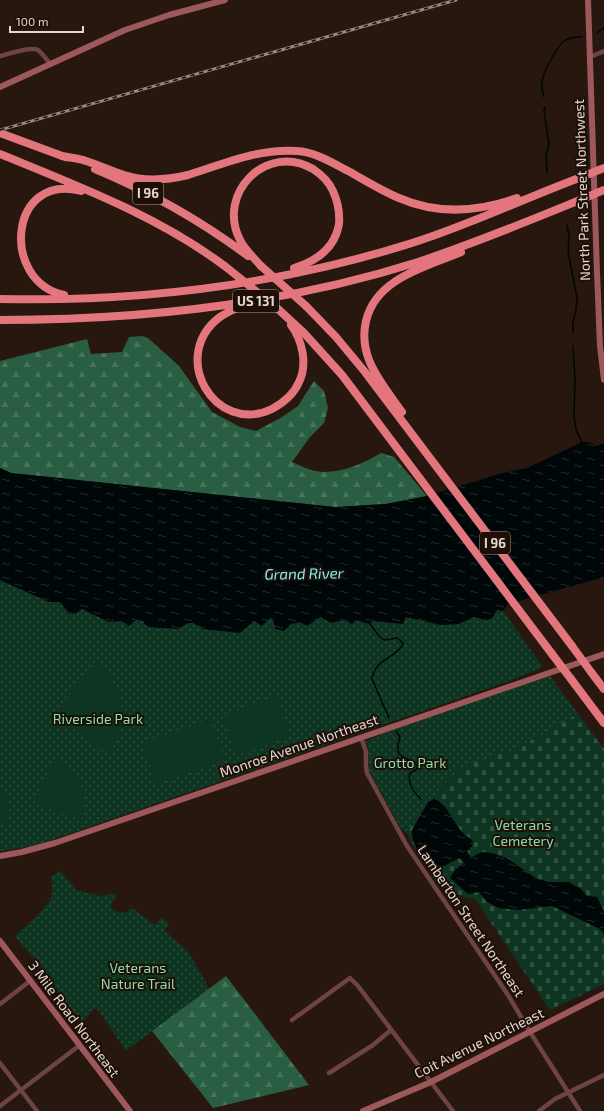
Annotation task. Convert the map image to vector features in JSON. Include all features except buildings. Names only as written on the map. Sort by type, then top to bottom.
[{"type":"highway","name":"I 96","points":[[0,133],[114,177],[166,203],[204,225],[261,266],[306,306],[356,360],[604,689]]},
{"type":"highway","points":[[62,156],[85,160],[125,175],[142,179],[159,180],[188,175],[268,151],[299,151],[330,161],[399,198],[435,209],[455,210],[488,206],[577,179]]},
{"type":"highway","name":"I 96","points":[[0,154],[105,197],[180,235],[226,267],[304,333],[342,375],[604,723]]},
{"type":"highway","points":[[256,281],[312,262],[322,254],[334,240],[339,221],[339,208],[337,200],[326,179],[310,167],[286,162],[270,165],[254,173],[246,181],[240,191],[234,208],[236,230],[242,244],[261,266]]},
{"type":"highway","name":"US 131","points":[[0,299],[81,299],[186,291],[256,281],[349,260],[412,243],[475,221],[604,168]]},
{"type":"highway","points":[[14,226],[22,210],[31,201],[51,190],[65,188],[105,197]]},
{"type":"highway","name":"US 131","points":[[0,320],[67,319],[168,313],[256,301],[372,275],[417,262],[502,232],[604,190]]},
{"type":"highway","points":[[422,447],[412,427],[369,361],[364,340],[364,328],[367,315],[376,298],[386,287],[394,282],[414,271],[476,246],[502,232]]},
{"type":"highway","points":[[22,273],[31,283],[42,289],[81,299]]},
{"type":"highway","points":[[256,301],[221,316],[208,328],[201,341],[197,355],[197,365],[200,378],[207,392],[218,403],[232,411],[248,414],[265,412],[282,404],[299,384],[304,364],[300,343],[294,329],[281,312]]},
{"type":"main road","points":[[0,87],[125,30],[169,14],[225,0]]},
{"type":"main road","name":"North Park Street Northwest","points":[[588,0],[596,272],[600,346],[604,380]]},
{"type":"main road","name":"Monroe Avenue Northeast","points":[[0,856],[55,843],[604,654]]},
{"type":"main road","name":"3 Mile Road Northeast","points":[[0,941],[130,1111]]},
{"type":"main road","name":"Coit Avenue Northeast","points":[[363,1111],[431,1082],[604,994]]},
{"type":"street","points":[[0,56],[32,48],[43,54],[51,65]]},
{"type":"street","points":[[590,57],[604,51]]},
{"type":"street","name":"Lamberton Street Northeast","points":[[361,737],[366,752],[367,773],[410,850],[508,995],[580,1111]]},
{"type":"street","points":[[292,1020],[350,978],[358,986],[453,1111]]},
{"type":"street","points":[[0,1004],[30,981]]},
{"type":"street","points":[[329,1073],[373,1044],[391,1030]]},
{"type":"street","points":[[0,1106],[80,1045]]},
{"type":"street","points":[[0,1063],[38,1111]]},
{"type":"street","points":[[539,1111],[555,1099],[604,1075]]},
{"type":"green space","points":[[142,336],[148,338],[179,366],[212,412],[240,427],[256,431],[282,417],[298,406],[314,381],[324,391],[328,408],[324,423],[310,437],[292,462],[316,471],[331,472],[354,466],[381,453],[394,457],[427,496],[386,504],[335,507],[11,473],[0,468],[0,361],[87,339],[91,354],[122,352],[129,337]]},
{"type":"green space","name":"Riverside Park","points":[[0,580],[49,602],[60,602],[75,614],[82,609],[109,622],[122,621],[129,626],[136,620],[193,623],[203,629],[270,618],[291,624],[300,622],[307,626],[320,617],[332,623],[341,620],[350,620],[369,624],[374,621],[402,624],[406,617],[441,625],[458,624],[474,617],[487,620],[492,618],[497,610],[503,611],[543,667],[512,680],[37,845],[0,851]]},
{"type":"green space","points":[[94,662],[109,676],[120,695],[123,716],[119,737],[108,754],[56,717],[55,713]]},
{"type":"green space","name":"Grotto Park","points":[[550,676],[578,714],[507,754],[448,779],[436,794],[427,801],[411,826],[408,834],[400,827],[369,770],[369,754],[366,741],[380,735],[380,733],[471,701]]},
{"type":"green space","points":[[276,696],[291,736],[236,756],[222,716]]},
{"type":"green space","name":"Veterans Cemetery","points":[[578,714],[604,749],[604,984],[550,1010],[475,899],[464,897],[455,893],[439,879],[437,880],[419,856],[408,834],[411,826],[427,801],[436,794],[455,771],[466,765],[504,751],[507,754]]},
{"type":"green space","points":[[211,719],[225,760],[156,784],[142,743]]},
{"type":"green space","points":[[55,760],[71,771],[81,784],[84,800],[82,820],[38,806],[35,800]]},
{"type":"green space","points":[[0,788],[8,800],[9,813],[8,822],[0,824]]},
{"type":"green space","name":"Veterans Nature Trail","points":[[61,871],[76,890],[101,896],[117,893],[110,907],[119,913],[128,912],[130,908],[155,925],[162,917],[169,924],[165,931],[188,951],[209,988],[126,1051],[96,1007],[82,1022],[58,992],[42,966],[15,936],[46,906],[52,895],[51,876]]},
{"type":"green space","points":[[226,976],[309,1085],[213,1108],[152,1031]]},
{"type":"water","name":"Grand River","points":[[582,442],[589,442],[597,446],[604,443],[604,577],[508,604],[503,611],[497,610],[492,618],[487,620],[474,617],[458,624],[441,625],[406,617],[403,624],[374,621],[369,624],[356,620],[352,624],[342,620],[332,623],[320,617],[307,626],[300,622],[291,624],[284,631],[275,629],[273,619],[270,618],[262,626],[254,621],[240,633],[203,629],[193,623],[188,623],[178,629],[147,627],[143,621],[136,620],[129,626],[122,621],[109,622],[82,609],[75,614],[69,614],[60,602],[49,602],[0,580],[0,468],[11,473],[335,507],[386,504],[427,496],[502,473],[527,468]]},
{"type":"water","points":[[434,799],[439,801],[447,809],[459,829],[473,841],[472,847],[467,851],[471,857],[483,852],[492,853],[507,858],[534,877],[548,882],[568,882],[580,888],[587,896],[597,897],[604,911],[604,934],[600,929],[552,906],[518,910],[499,908],[487,902],[479,892],[468,894],[450,878],[455,870],[464,863],[463,861],[459,858],[437,868],[418,852],[412,837],[412,830],[428,802]]},
{"type":"waterway","points":[[597,33],[604,28]]},
{"type":"waterway","points":[[544,97],[542,86],[543,78],[547,66],[554,54],[564,41],[582,37]]},
{"type":"waterway","points":[[545,107],[544,111],[549,144],[546,155],[547,173]]},
{"type":"waterway","points":[[567,225],[569,236],[568,252],[577,298],[573,322],[573,333]]},
{"type":"waterway","points":[[573,346],[575,378],[574,415],[576,430],[582,442]]},
{"type":"waterway","points":[[369,623],[384,640],[397,638],[403,644],[396,652],[377,666],[372,679],[389,718]]},
{"type":"waterway","points":[[396,731],[400,737],[398,752],[418,766],[416,770],[410,773],[409,781],[414,791],[421,799]]},
{"type":"railway","points":[[0,130],[456,0]]}]
